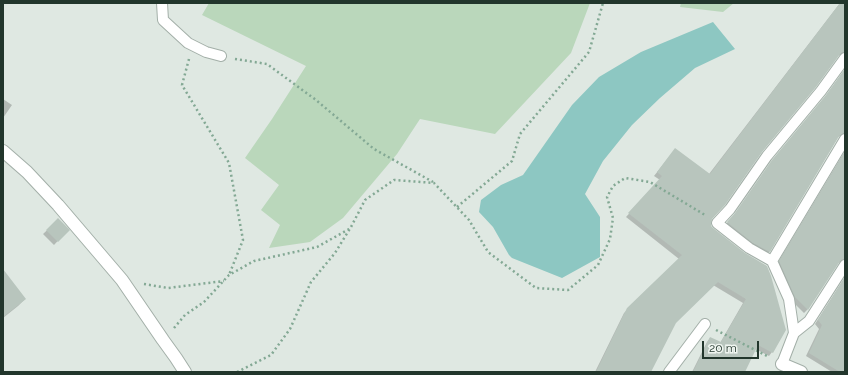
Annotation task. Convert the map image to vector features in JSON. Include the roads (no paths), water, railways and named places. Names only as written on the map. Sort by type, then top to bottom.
[{"type":"street","points":[[3,151],[27,172],[58,205],[122,280],[185,372]]},
{"type":"street","points":[[782,364],[801,372]]},
{"type":"lane","points":[[162,3],[164,20],[188,43],[206,52],[221,56]]},
{"type":"lane","points":[[782,364],[794,333],[789,299],[772,261],[749,248],[717,223],[730,209],[767,156],[821,91],[845,58]]},
{"type":"lane","points":[[772,261],[845,139]]},
{"type":"lane","points":[[794,333],[809,321],[845,266]]},
{"type":"lane","points":[[669,372],[705,324]]},
{"type":"water","points":[[713,22],[735,49],[695,68],[660,98],[632,125],[603,161],[585,194],[600,217],[600,257],[562,278],[512,258],[493,227],[479,212],[481,200],[501,185],[523,175],[572,105],[599,77],[641,52]]}]
